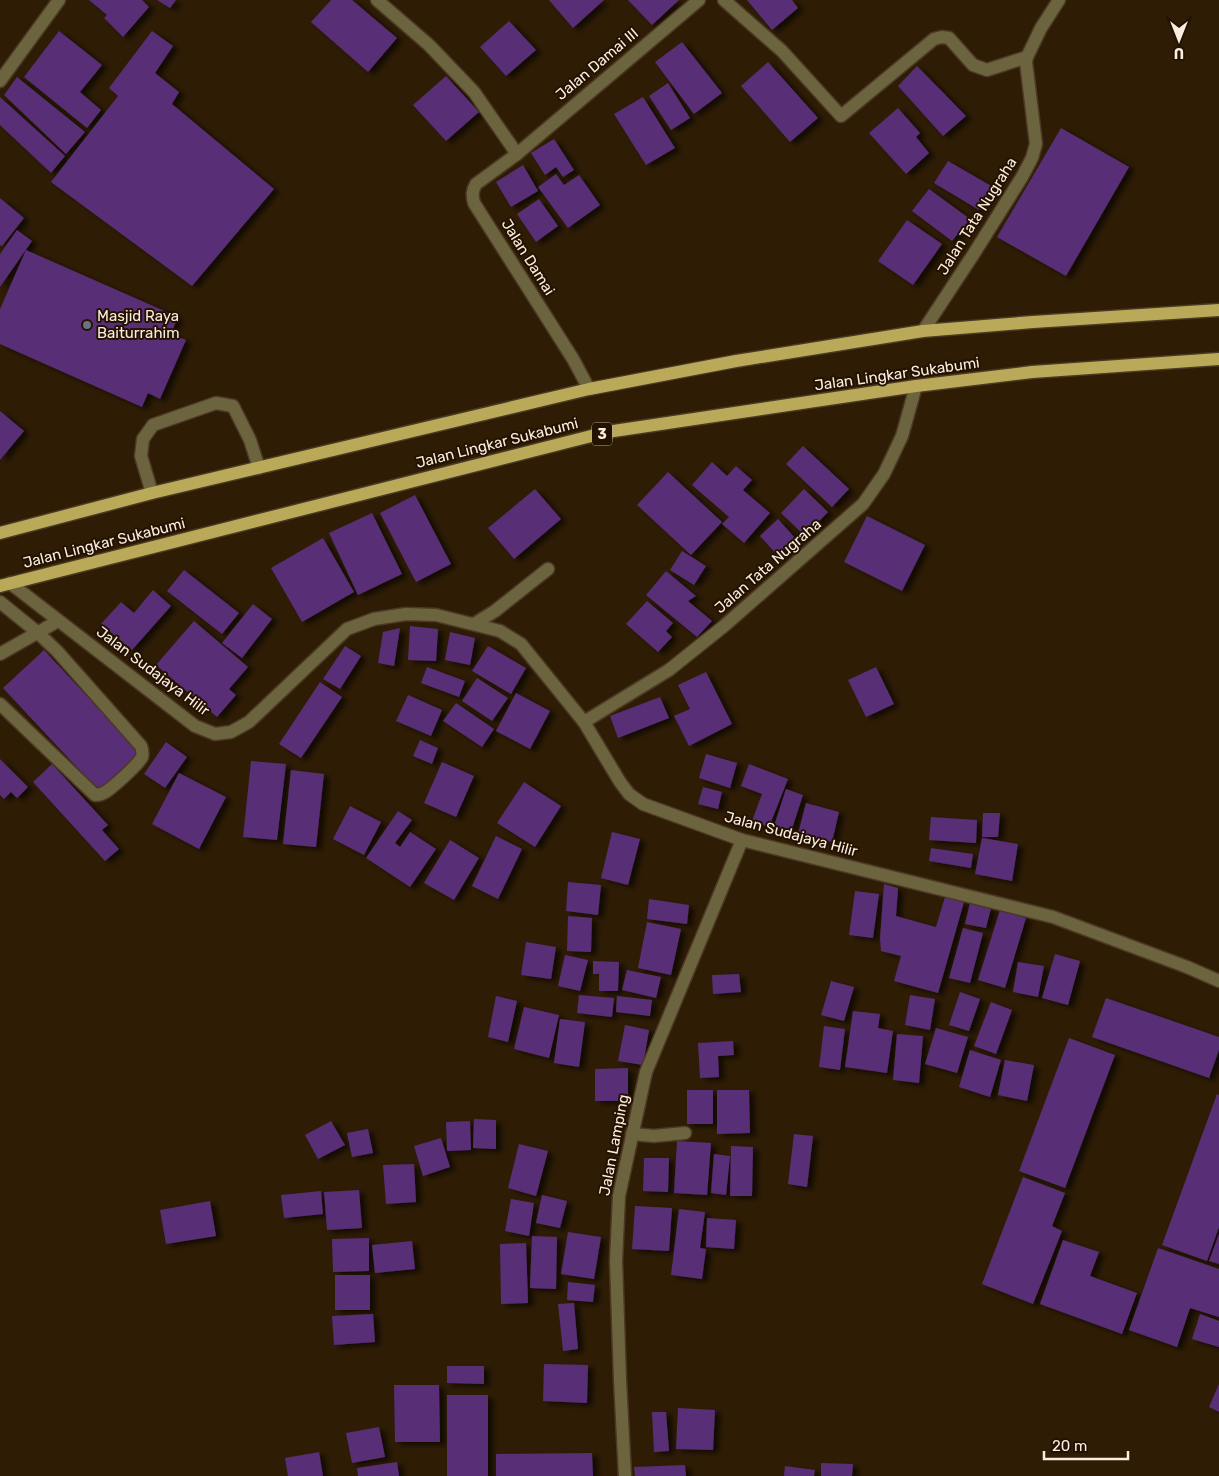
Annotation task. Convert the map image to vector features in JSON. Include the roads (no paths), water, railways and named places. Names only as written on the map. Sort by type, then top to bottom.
[{"type":"main road","name":"Jalan Lingkar Sukabumi","points":[[0,533],[152,493],[589,389],[736,361],[923,331],[1219,310]]},
{"type":"main road","name":"Jalan Lingkar Sukabumi","points":[[5,585],[607,432],[916,386],[1032,372],[1219,359]]},
{"type":"street","points":[[0,81],[59,0]]},
{"type":"street","name":"Jalan Damai III","points":[[517,154],[699,0]]},
{"type":"street","points":[[724,0],[782,51],[841,116],[934,39],[942,36],[949,38],[973,65],[987,70],[1027,57]]},
{"type":"street","name":"Jalan Tata Nugraha","points":[[923,331],[973,256],[1032,158],[1036,144],[1026,69],[1027,57],[1041,28],[1059,0]]},
{"type":"street","points":[[381,1],[429,45],[474,92],[517,154]]},
{"type":"street","name":"Jalan Damai","points":[[517,154],[476,184],[472,191],[474,203],[573,359],[589,389]]},
{"type":"street","name":"Jalan Tata Nugraha","points":[[584,722],[669,670],[724,626],[863,504],[884,474],[902,436],[916,386]]},
{"type":"street","points":[[152,493],[141,456],[143,439],[153,424],[216,403],[233,406],[250,440],[259,468]]},
{"type":"street","points":[[474,624],[495,611],[548,569]]},
{"type":"street","name":"Jalan Sudajaya Hilir","points":[[5,585],[58,621],[195,726],[215,734],[231,732],[249,722],[347,629],[374,620],[406,614],[436,615],[500,632],[521,644],[584,722],[629,794],[643,804],[742,840],[1053,917],[1187,967],[1219,981]]},
{"type":"street","points":[[0,602],[57,651],[141,746],[142,757],[131,770],[106,792],[99,795],[95,794],[0,704]]},
{"type":"street","points":[[0,654],[58,621]]},
{"type":"street","name":"Jalan Lamping","points":[[625,1476],[616,1261],[619,1196],[646,1072],[742,840]]},
{"type":"street","points":[[632,1134],[654,1136],[685,1133]]},
{"type":"place","name":"Masjid Raya Baiturrahim","points":[[87,325]]}]
